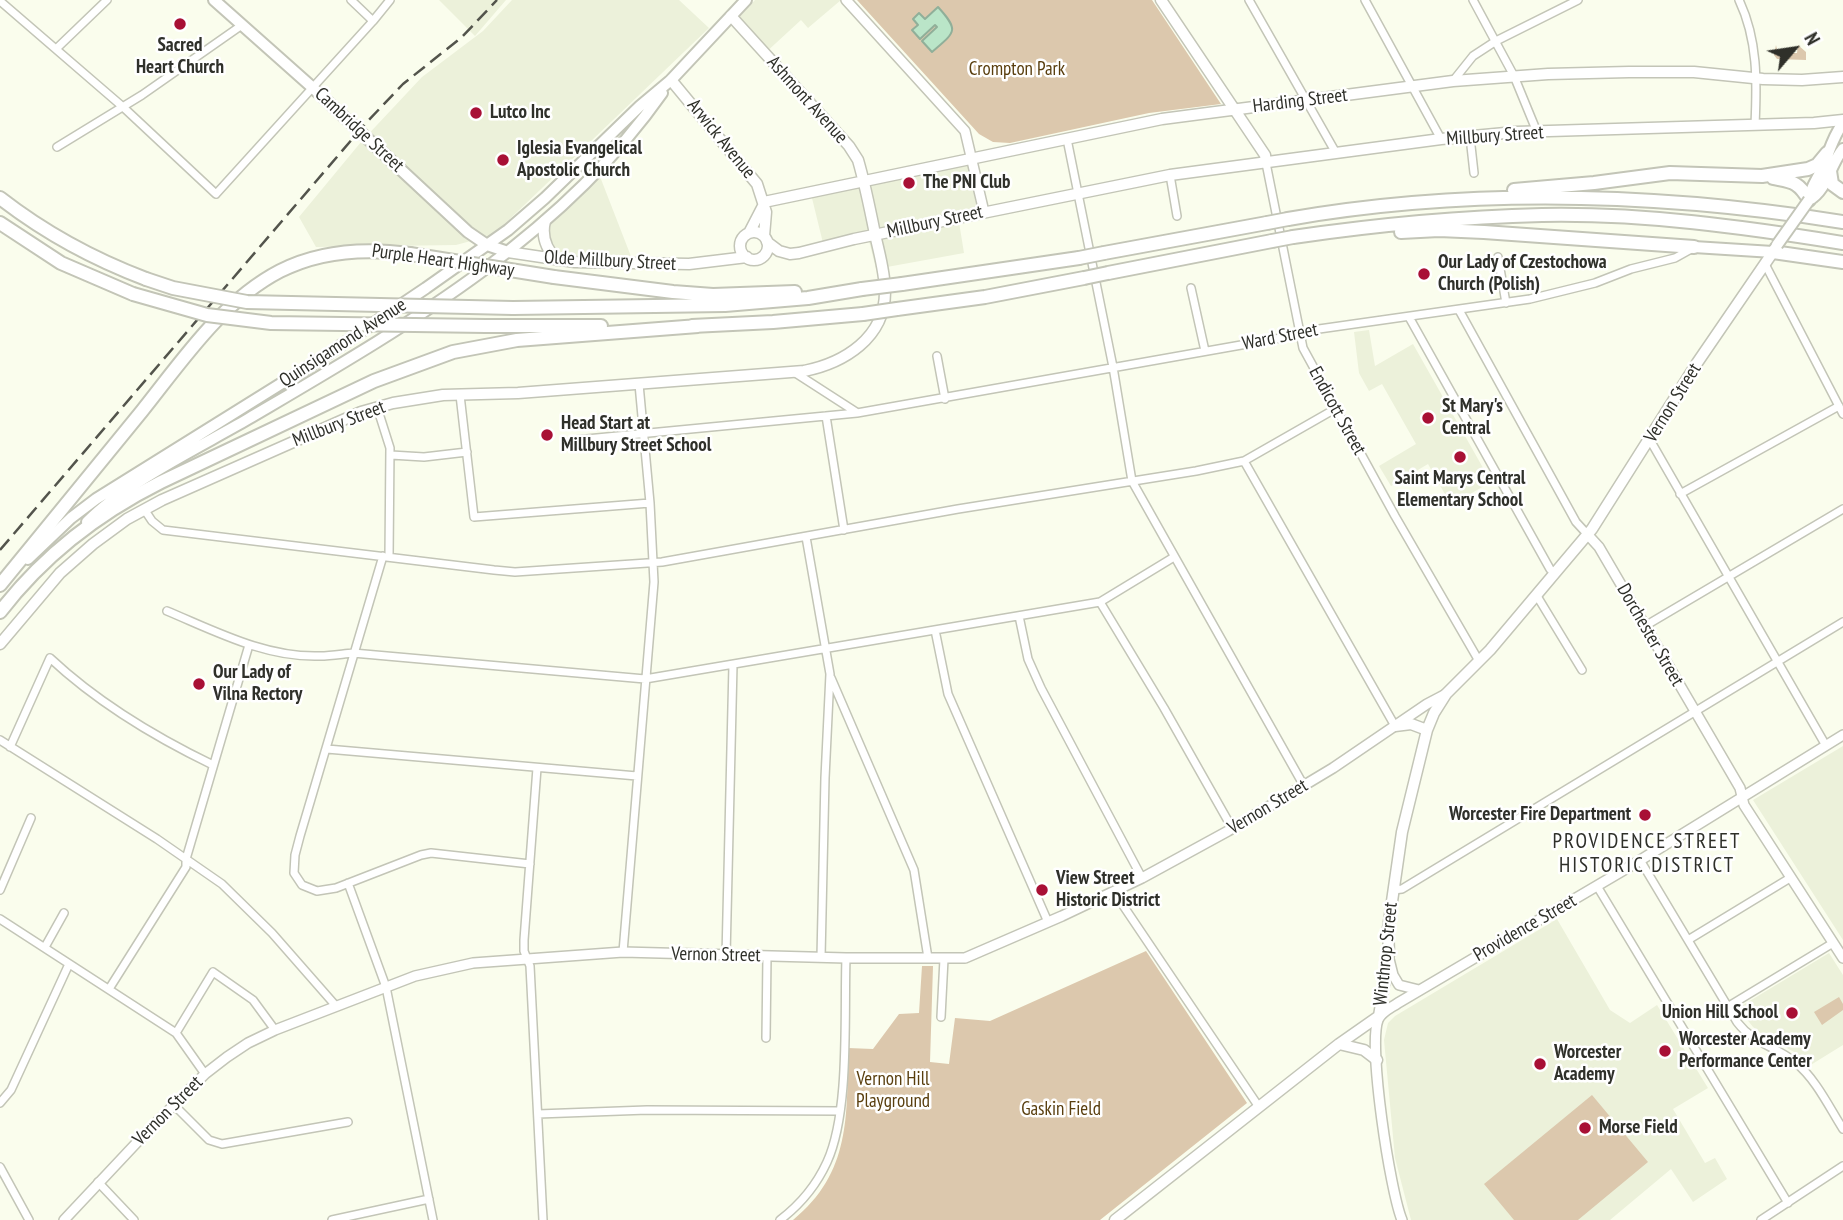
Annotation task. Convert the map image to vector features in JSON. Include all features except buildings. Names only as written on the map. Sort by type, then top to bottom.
[{"type":"highway","points":[[0,198],[44,230],[117,268],[185,291],[247,302],[513,308],[725,305],[807,298],[1079,258],[1288,219],[1453,198],[1670,173],[1762,176],[1808,169],[1817,165],[1827,153]]},
{"type":"highway","points":[[1830,171],[1832,184],[1843,192]]},
{"type":"highway","points":[[1762,176],[1797,184],[1809,200]]},
{"type":"highway","points":[[1453,198],[1600,198],[1699,203],[1843,222]]},
{"type":"highway","points":[[0,612],[33,574],[75,536],[127,500],[374,382],[453,352],[487,345],[528,339],[863,314],[972,299],[1293,237],[1402,223],[1543,215],[1681,221],[1753,228],[1843,243]]},
{"type":"highway","points":[[0,223],[71,268],[133,294],[207,315],[271,323],[698,326]]},
{"type":"highway","points":[[1293,237],[1439,230],[1694,247]]},
{"type":"highway","points":[[1775,248],[1843,262]]},
{"type":"highway","name":"Purple Heart Highway","points":[[0,586],[208,330],[253,288],[279,272],[319,256],[358,251],[410,254],[640,289],[713,295],[862,289]]},
{"type":"main road","name":"Cambridge Street","points":[[214,0],[468,232],[487,245],[508,252]]},
{"type":"main road","name":"Quinsigamond Avenue","points":[[75,536],[89,519],[135,485],[410,321],[508,252],[545,221],[627,139],[671,80],[746,0]]},
{"type":"main road","name":"Endicott Street","points":[[1161,0],[1265,155],[1266,163]]},
{"type":"main road","name":"Ashmont Avenue","points":[[731,16],[849,146],[858,160],[875,235]]},
{"type":"main road","name":"Harding Street","points":[[764,202],[1163,119],[1453,81],[1514,76],[1694,72],[1811,80],[1843,77]]},
{"type":"main road","name":"Quinsigamond Avenue","points":[[0,586],[62,526],[96,499],[146,465],[319,359],[487,245],[545,198],[640,106],[671,80]]},
{"type":"main road","name":"Arwick Avenue","points":[[671,80],[750,173],[760,189],[764,202],[766,239]]},
{"type":"main road","name":"Millbury Street","points":[[0,644],[32,603],[68,566],[93,544],[144,509],[331,424],[377,407],[425,397],[794,372],[822,367],[847,356],[865,341],[883,309],[885,289],[875,235],[1170,174],[1441,139],[1537,132],[1843,122]]},
{"type":"main road","name":"Vernon Street","points":[[1809,200],[1811,188],[1843,122]]},
{"type":"main road","name":"Vernon Street","points":[[1446,694],[1479,661],[1588,535],[1697,363],[1809,200],[1820,190],[1843,149]]},
{"type":"main road","name":"Arwick Avenue","points":[[749,233],[764,202]]},
{"type":"main road","points":[[545,221],[543,231],[546,245],[558,261]]},
{"type":"main road","points":[[766,239],[768,249],[764,256],[755,259],[747,257],[742,251],[744,237],[757,232],[766,239],[779,251],[790,254],[875,235]]},
{"type":"main road","name":"Olde Millbury Street","points":[[713,261],[741,244]]},
{"type":"main road","name":"Ward Street","points":[[1694,247],[1775,248]]},
{"type":"main road","name":"Olde Millbury Street","points":[[508,252],[558,261],[683,264],[747,257]]},
{"type":"main road","name":"Winthrop Street","points":[[1379,1016],[1389,954],[1388,929],[1402,832],[1427,730],[1446,694]]},
{"type":"main road","points":[[1395,726],[1411,724],[1427,730]]},
{"type":"main road","name":"Providence Street","points":[[1115,1220],[1339,1044],[1379,1016]]},
{"type":"main road","points":[[1339,1044],[1364,1050],[1377,1060]]},
{"type":"street","points":[[56,49],[107,0]]},
{"type":"street","points":[[351,0],[373,21]]},
{"type":"street","points":[[0,1],[122,107],[216,194],[390,0]]},
{"type":"street","points":[[846,0],[965,131],[984,212]]},
{"type":"street","points":[[1248,0],[1336,153]]},
{"type":"street","points":[[1365,0],[1441,139]]},
{"type":"street","points":[[1474,0],[1514,76],[1537,132]]},
{"type":"street","points":[[1453,81],[1474,56],[1496,41],[1578,0]]},
{"type":"street","points":[[1740,0],[1752,33],[1756,59],[1755,125]]},
{"type":"street","points":[[57,147],[122,107],[242,25]]},
{"type":"street","points":[[1470,137],[1474,173]]},
{"type":"street","points":[[1067,139],[1113,367],[1132,481],[1304,786]]},
{"type":"street","name":"Endicott Street","points":[[1266,163],[1299,334],[1306,355],[1479,661]]},
{"type":"street","points":[[1170,174],[1177,216]]},
{"type":"street","name":"Ward Street","points":[[576,440],[857,413],[1312,330],[1506,303],[1586,286],[1631,269],[1675,258],[1694,247]]},
{"type":"street","points":[[1498,257],[1506,303]]},
{"type":"street","points":[[1765,264],[1843,414]]},
{"type":"street","points":[[1191,288],[1205,351]]},
{"type":"street","name":"Dorchester Street","points":[[1459,310],[1576,522],[1599,547],[1740,788],[1744,804],[1843,958]]},
{"type":"street","points":[[1409,317],[1555,574]]},
{"type":"street","points":[[937,356],[945,399]]},
{"type":"street","points":[[794,372],[857,413]]},
{"type":"street","points":[[623,952],[654,563],[639,384]]},
{"type":"street","points":[[460,395],[474,517],[650,503]]},
{"type":"street","points":[[1680,494],[1839,406]]},
{"type":"street","points":[[377,407],[391,456],[386,557],[353,653],[300,836],[294,870],[299,882],[313,891],[323,891],[404,860],[431,853],[530,864]]},
{"type":"street","points":[[144,509],[152,522],[163,530],[515,572],[654,563],[1244,461],[1335,409]]},
{"type":"street","points":[[826,416],[844,530]]},
{"type":"street","points":[[1650,440],[1825,744]]},
{"type":"street","points":[[391,456],[424,457],[467,452]]},
{"type":"street","points":[[1244,461],[1395,726]]},
{"type":"street","points":[[1645,626],[1843,509]]},
{"type":"street","points":[[806,537],[830,674],[824,778],[821,957]]},
{"type":"street","points":[[167,611],[249,645],[277,652],[317,657],[353,653],[645,679],[1100,602],[1174,556]]},
{"type":"street","points":[[1537,596],[1582,670]]},
{"type":"street","points":[[1100,602],[1232,828]]},
{"type":"street","points":[[1019,616],[1028,659],[1041,688],[1142,878]]},
{"type":"street","points":[[1393,890],[1402,889],[1843,622]]},
{"type":"street","points":[[935,630],[948,694],[1048,922]]},
{"type":"street","points":[[109,989],[186,867],[186,859],[249,645]]},
{"type":"street","points":[[10,747],[50,658],[76,680],[156,735],[213,765]]},
{"type":"street","points":[[726,956],[733,665]]},
{"type":"street","points":[[830,674],[914,870],[928,958]]},
{"type":"street","name":"Vernon Street","points":[[64,1220],[205,1074],[248,1043],[336,1006],[441,968],[473,962],[623,952],[726,956],[965,958],[1142,878],[1304,786],[1446,694]]},
{"type":"street","name":"Providence Street","points":[[1379,1016],[1640,860],[1843,734]]},
{"type":"street","points":[[0,740],[186,859],[241,901],[336,1006]]},
{"type":"street","points":[[327,749],[637,776]]},
{"type":"street","points":[[537,768],[524,940],[530,966],[543,1220]]},
{"type":"street","points":[[0,890],[31,818]]},
{"type":"street","points":[[1640,860],[1737,1022],[1752,1038],[1784,1055],[1801,1068],[1843,1129]]},
{"type":"street","points":[[1688,940],[1790,878]]},
{"type":"street","points":[[348,883],[386,987],[433,1220]]},
{"type":"street","points":[[1597,886],[1788,1203]]},
{"type":"street","points":[[1114,892],[1259,1107]]},
{"type":"street","points":[[45,947],[64,912]]},
{"type":"street","points":[[0,919],[176,1033],[205,1074]]},
{"type":"street","points":[[1729,1006],[1833,943]]},
{"type":"street","points":[[1389,954],[1393,975],[1398,984],[1421,990]]},
{"type":"street","points":[[766,1038],[767,956]]},
{"type":"street","points":[[780,1220],[800,1203],[819,1178],[831,1152],[840,1111],[846,958]]},
{"type":"street","points":[[941,1017],[944,959]]},
{"type":"street","points":[[0,1103],[11,1090],[69,964]]},
{"type":"street","points":[[176,1033],[213,972],[253,1000],[275,1030]]},
{"type":"street","name":"Winthrop Street","points":[[1379,1016],[1376,1029],[1377,1060],[1393,1189],[1402,1220]]},
{"type":"street","points":[[175,1106],[209,1140],[222,1144],[348,1122]]},
{"type":"street","points":[[538,1114],[647,1110],[840,1111]]},
{"type":"street","points":[[1761,1220],[1843,1166]]},
{"type":"street","points":[[0,1167],[29,1220]]},
{"type":"street","points":[[98,1182],[134,1220]]},
{"type":"street","points":[[336,1220],[429,1199]]},
{"type":"shaded area","points":[[439,0],[506,0],[475,36]]},
{"type":"shaded area","points":[[512,0],[679,0],[709,28],[493,235],[456,245],[316,247],[299,217],[361,142],[422,77],[483,31]]},
{"type":"shaded area","points":[[755,0],[841,0],[808,28],[801,20],[763,55],[734,23]]},
{"type":"shaded area","points":[[938,7],[950,21],[952,31],[932,52],[922,41],[937,27],[935,25],[920,39],[912,30],[918,25],[913,19],[919,13],[925,19]]},
{"type":"shaded area","points":[[970,155],[981,211],[958,216],[964,253],[876,269],[867,233],[823,243],[810,190]]},
{"type":"shaded area","points":[[599,174],[632,259],[558,257],[546,237],[547,225]]},
{"type":"shaded area","name":"St Mary's Central","points":[[1369,330],[1375,366],[1413,344],[1491,482],[1451,505],[1428,464],[1391,486],[1379,466],[1416,444],[1382,384],[1369,391],[1359,373],[1354,332]]},
{"type":"shaded area","points":[[1843,746],[1843,940],[1753,800]]},
{"type":"shaded area","name":"Worcester Academy","points":[[1557,919],[1610,1010],[1630,1023],[1657,1005],[1708,1088],[1673,1109],[1705,1163],[1715,1158],[1727,1179],[1693,1202],[1671,1169],[1610,1220],[1411,1220],[1395,1158],[1384,1040],[1388,1023],[1395,1016]]},
{"type":"shaded area","name":"Union Hill School","points":[[1829,953],[1843,975],[1843,1045],[1809,1066],[1796,1053],[1753,1027],[1738,1008]]},
{"type":"green space","name":"Crompton Park","points":[[857,0],[1152,0],[1221,104],[1149,113],[1010,143],[993,142],[979,134]]},
{"type":"green space","points":[[1776,45],[1778,54],[1789,55],[1797,53],[1798,45],[1806,52],[1806,60],[1777,59],[1774,55]]},
{"type":"green space","name":"Gaskin Field","points":[[1146,951],[1247,1103],[1100,1220],[793,1220],[812,1202],[836,1163],[845,1119],[848,1048],[873,1049],[899,1014],[919,1013],[922,966],[933,966],[930,1062],[949,1064],[955,1018],[990,1021]]},
{"type":"green space","points":[[1839,997],[1843,1010],[1822,1025],[1814,1012]]},
{"type":"green space","name":"Morse Field","points":[[1592,1095],[1648,1162],[1578,1220],[1514,1220],[1484,1184]]},
{"type":"railway","points":[[0,550],[366,123],[403,84],[462,37],[497,0]]},
{"type":"place","name":"Sacred Heart Church","points":[[180,24]]},
{"type":"place","name":"Lutco Inc","points":[[476,113]]},
{"type":"place","name":"Iglesia Evangelical Apostolic Church","points":[[503,160]]},
{"type":"place","name":"The PNI Club","points":[[909,183]]},
{"type":"place","name":"Our Lady of Czestochowa Church (Polish)","points":[[1424,274]]},
{"type":"place","name":"St Mary's Central","points":[[1428,418]]},
{"type":"place","name":"Head Start at Millbury Street School","points":[[547,435]]},
{"type":"place","name":"Saint Marys Central Elementary School","points":[[1460,457]]},
{"type":"place","name":"Our Lady of Vilna Rectory","points":[[199,684]]},
{"type":"place","name":"Worcester Fire Department","points":[[1645,815]]},
{"type":"place","name":"View Street Historic District","points":[[1042,890]]},
{"type":"place","name":"Union Hill School","points":[[1792,1013]]},
{"type":"place","name":"Worcester Academy Performance Center","points":[[1665,1051]]},
{"type":"place","name":"Worcester Academy","points":[[1540,1064]]},
{"type":"place","name":"Morse Field","points":[[1585,1128]]},
{"type":"district","name":"PROVIDENCE STREET HISTORIC DISTRICT","points":[[1647,854]]},
{"type":"park label","name":"Vernon Hill Playground","points":[[893,1091]]}]
